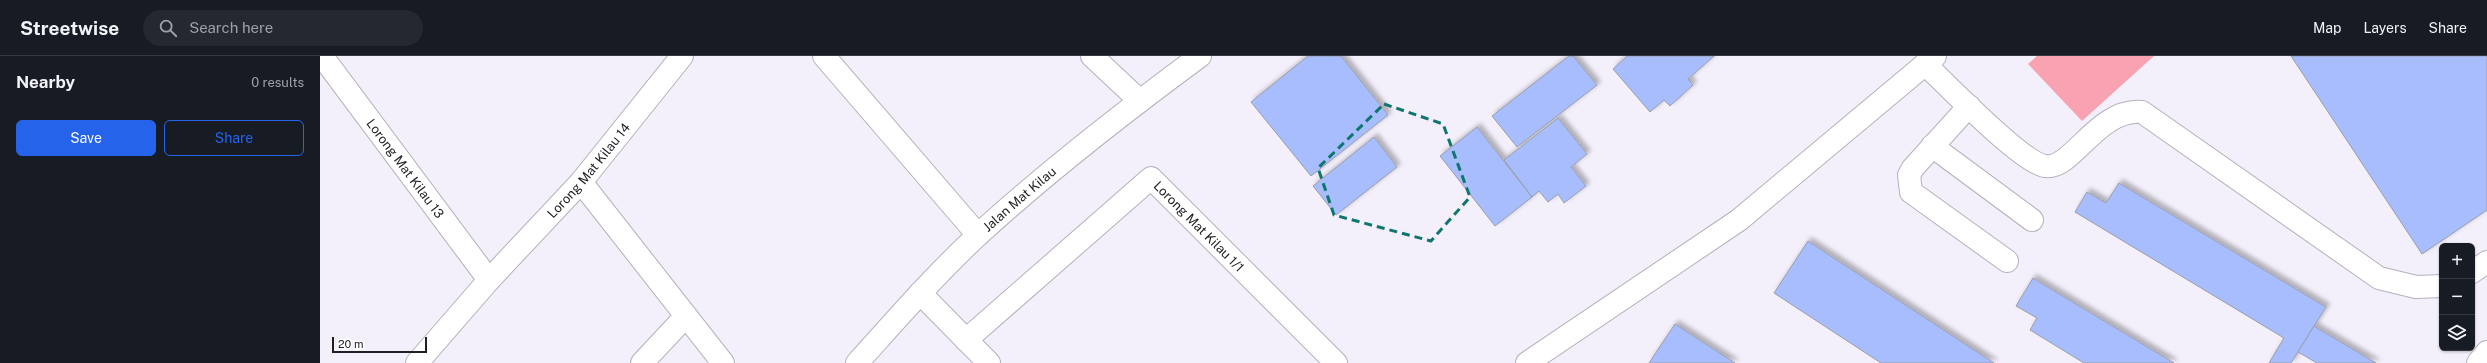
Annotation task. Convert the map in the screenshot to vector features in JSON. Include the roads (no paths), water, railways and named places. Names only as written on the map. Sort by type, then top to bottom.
[{"type":"street","name":"Lorong Mat Kilau 13","points":[[322,56],[489,280]]},
{"type":"street","name":"Lorong Mat Kilau 14","points":[[417,363],[489,280],[581,182],[682,56]]},
{"type":"street","points":[[824,56],[978,235]]},
{"type":"street","points":[[1092,56],[1140,101]]},
{"type":"street","name":"Jalan Mat Kilau","points":[[857,363],[920,293],[978,235],[1097,134],[1200,56]]},
{"type":"street","points":[[1527,363],[1739,220],[1930,60],[1969,106],[1999,135],[2032,160],[2045,166],[2058,165],[2113,117],[2129,111],[2142,112],[2379,278],[2416,287],[2439,286]]},
{"type":"street","points":[[1969,106],[1913,168],[1909,175],[1912,192],[2007,261]]},
{"type":"street","points":[[1932,146],[2032,220]]},
{"type":"street","name":"Lorong Mat Kilau 1/1","points":[[966,340],[1151,178],[1336,363]]},
{"type":"street","points":[[581,182],[723,363]]},
{"type":"street","points":[[2475,270],[2487,262]]},
{"type":"street","points":[[920,293],[989,363]]},
{"type":"street","points":[[642,363],[686,316]]},
{"type":"street","points":[[2478,363],[2487,352]]}]
